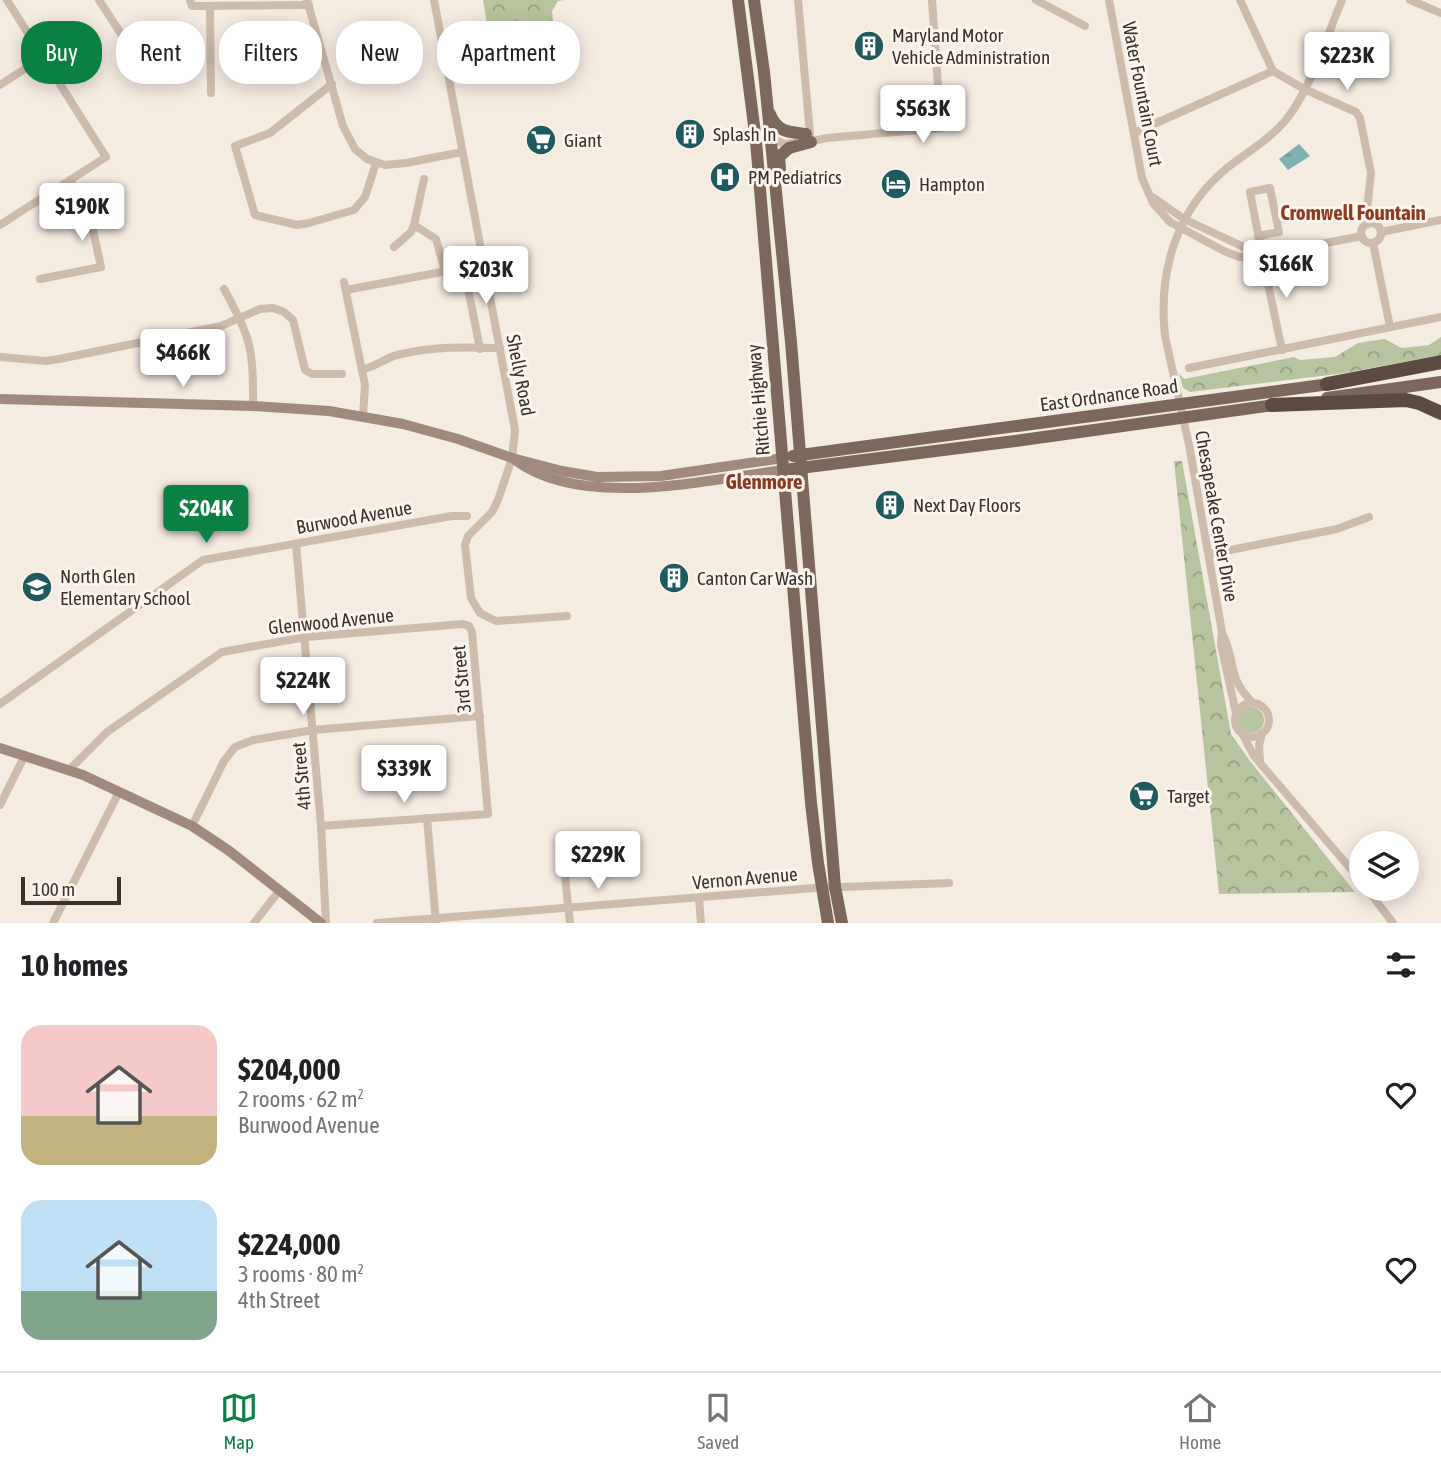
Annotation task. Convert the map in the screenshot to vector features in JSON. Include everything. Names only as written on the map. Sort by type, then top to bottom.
[{"type":"highway","points":[[1327,384],[1441,362]]},
{"type":"highway","points":[[1272,405],[1406,400],[1441,413]]},
{"type":"main road","name":"Ritchie Highway","points":[[738,0],[755,124],[800,695],[828,887],[842,923]]},
{"type":"main road","points":[[747,0],[755,6]]},
{"type":"main road","name":"Ritchie Highway","points":[[755,6],[774,140],[776,197],[801,461],[828,887],[828,923]]},
{"type":"main road","points":[[768,109],[774,124],[781,131],[809,137]]},
{"type":"main road","points":[[776,197],[780,183],[779,157],[809,137]]},
{"type":"main road","points":[[763,232],[772,251],[777,292],[786,297]]},
{"type":"main road","name":"East Ordnance Road","points":[[783,464],[1441,369]]},
{"type":"main road","name":"East Ordnance Road","points":[[801,461],[1184,418],[1441,382]]},
{"type":"main road","points":[[0,399],[253,406],[329,411],[429,430],[512,458],[529,471],[562,482],[619,488],[783,464]]},
{"type":"main road","points":[[0,748],[69,770],[192,827],[228,849],[323,923]]},
{"type":"street","points":[[99,0],[116,26]]},
{"type":"street","name":"Shelly Road","points":[[433,0],[515,430],[512,458],[492,512],[468,536],[465,545],[471,598],[480,613],[496,621],[567,616]]},
{"type":"street","points":[[798,0],[809,137]]},
{"type":"street","points":[[774,140],[784,144],[809,137],[827,138],[941,128],[932,0]]},
{"type":"street","points":[[1036,0],[1085,26]]},
{"type":"street","name":"Water Fountain Court","points":[[1109,0],[1142,178],[1149,193],[1182,224],[1262,255]]},
{"type":"street","points":[[1240,0],[1273,71],[1304,89],[1356,112],[1360,118],[1371,173],[1368,224]]},
{"type":"street","name":"Chesapeake Center Drive","points":[[1222,632],[1184,418],[1165,336],[1163,296],[1167,263],[1182,224],[1207,186],[1284,122],[1304,89],[1342,0]]},
{"type":"street","points":[[1410,0],[1441,13]]},
{"type":"street","points":[[0,11],[9,2],[21,21]]},
{"type":"street","points":[[191,3],[210,6],[308,3],[351,144],[360,154],[376,163],[407,163],[462,152]]},
{"type":"street","points":[[210,6],[211,93]]},
{"type":"street","points":[[0,85],[21,71]]},
{"type":"street","points":[[1134,133],[1273,71]]},
{"type":"street","points":[[0,225],[106,157],[60,84]]},
{"type":"street","points":[[332,84],[270,133],[235,146],[256,215],[297,225],[354,210],[365,197],[376,163]]},
{"type":"street","points":[[394,247],[411,232],[424,179]]},
{"type":"street","points":[[40,279],[101,267],[90,216],[70,180]]},
{"type":"street","points":[[1258,236],[1279,232],[1270,188],[1250,192],[1258,236],[1282,350]]},
{"type":"street","points":[[1381,232],[1441,220]]},
{"type":"street","points":[[1368,224],[1375,224],[1381,232],[1378,240],[1373,243],[1365,241],[1362,236],[1362,230],[1368,224]]},
{"type":"street","points":[[414,225],[436,239],[445,271]]},
{"type":"street","points":[[1262,255],[1362,236]]},
{"type":"street","points":[[1373,243],[1390,327]]},
{"type":"street","points":[[363,416],[366,396],[363,369],[345,286],[484,264]]},
{"type":"street","points":[[464,268],[480,349]]},
{"type":"street","points":[[224,289],[241,318],[252,354],[253,406]]},
{"type":"street","points":[[0,357],[59,359],[221,326],[260,309],[274,308],[289,316],[295,326],[305,370],[312,374],[342,374]]},
{"type":"street","points":[[1189,368],[1441,317]]},
{"type":"street","points":[[363,369],[377,366],[398,354],[452,346],[500,348]]},
{"type":"street","name":"Burwood Avenue","points":[[0,704],[203,560],[455,515],[467,516]]},
{"type":"street","points":[[1210,554],[1337,529],[1369,517]]},
{"type":"street","name":"4th Street","points":[[296,544],[321,826],[323,923]]},
{"type":"street","name":"Glenwood Avenue","points":[[69,770],[107,732],[222,652],[306,637],[463,624],[468,626]]},
{"type":"street","name":"3rd Street","points":[[427,818],[488,814],[472,632],[468,626]]},
{"type":"street","points":[[1222,632],[1237,684],[1253,703]]},
{"type":"street","points":[[1222,632],[1221,645],[1236,713],[1235,723],[1254,755],[1349,867]]},
{"type":"street","points":[[1236,713],[1243,705],[1253,703],[1260,705],[1267,712],[1267,726],[1262,732],[1254,736],[1242,733]]},
{"type":"street","points":[[192,827],[224,761],[235,747],[269,736],[313,730],[480,716]]},
{"type":"street","points":[[1260,761],[1262,732]]},
{"type":"street","points":[[0,805],[25,755]]},
{"type":"street","points":[[52,923],[119,792]]},
{"type":"street","points":[[321,826],[427,818],[436,921]]},
{"type":"street","points":[[564,858],[570,923]]},
{"type":"street","name":"Vernon Avenue","points":[[377,923],[436,921],[828,887],[949,883]]},
{"type":"street","points":[[254,923],[279,891]]},
{"type":"street","points":[[699,898],[701,923]]},
{"type":"street","points":[[1376,901],[1393,923]]},
{"type":"green space","points":[[483,0],[564,0],[558,1],[552,11],[553,21],[487,21]]},
{"type":"green space","points":[[1441,337],[1441,355],[1345,373],[1190,392],[1183,388],[1179,373],[1184,379],[1294,357],[1300,360],[1335,357],[1358,343],[1384,339],[1402,348],[1429,345]]},
{"type":"green space","points":[[1174,461],[1182,461],[1231,734],[1349,885],[1349,892],[1219,894]]},
{"type":"green space","points":[[1251,707],[1260,711],[1264,720],[1260,729],[1251,733],[1242,729],[1238,720],[1242,711]]},
{"type":"water","points":[[1299,144],[1310,156],[1288,170],[1279,159]]},
{"type":"place","name":"Maryland Motor Vehicle Administration","points":[[869,46]]},
{"type":"place","name":"Splash In","points":[[690,134]]},
{"type":"place","name":"Giant","points":[[541,140]]},
{"type":"place","name":"PM Pediatrics","points":[[725,177]]},
{"type":"place","name":"Hampton","points":[[896,184]]},
{"type":"place","name":"Next Day Floors","points":[[890,505]]},
{"type":"place","name":"Canton Car Wash","points":[[674,578]]},
{"type":"place","name":"North Glen Elementary School","points":[[37,587]]},
{"type":"place","name":"Target","points":[[1144,796]]},
{"type":"district","name":"Cromwell Fountain","points":[[1353,213]]},
{"type":"district","name":"Glenmore","points":[[764,482]]}]
